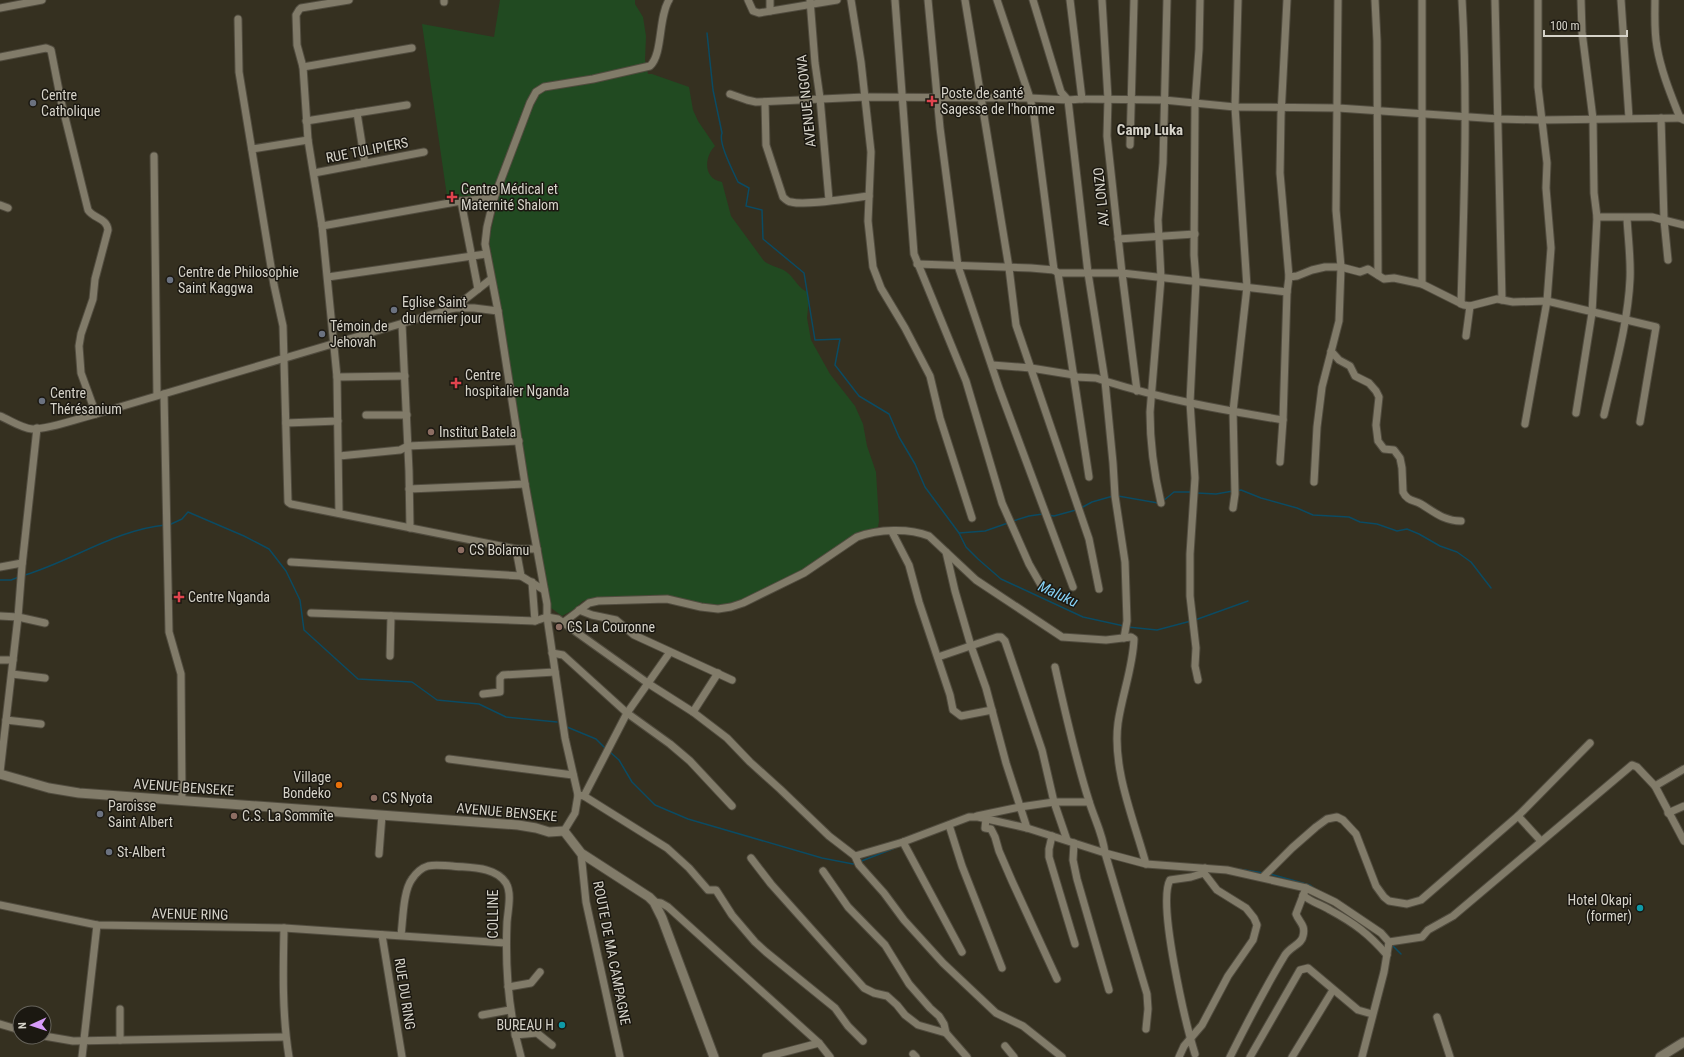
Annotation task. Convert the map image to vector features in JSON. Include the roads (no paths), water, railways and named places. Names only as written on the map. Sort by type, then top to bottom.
[{"type":"street","points":[[0,8],[42,0]]},
{"type":"street","points":[[339,513],[339,456],[335,344],[322,226],[308,140],[303,67],[297,45],[296,15],[298,10],[349,0]]},
{"type":"street","points":[[668,0],[662,15],[656,57],[650,66],[594,79],[544,87],[536,92],[530,102],[494,198],[487,227],[486,254],[498,311],[525,484],[544,590],[546,618],[562,722],[573,775],[581,796],[667,848],[689,868],[708,890],[716,890],[732,915],[755,942],[834,1008],[848,1026],[863,1041]]},
{"type":"street","points":[[748,0],[752,10],[755,13],[810,2],[837,0]]},
{"type":"street","points":[[770,0],[770,11]]},
{"type":"street","points":[[851,0],[865,97],[871,152],[868,221],[873,268],[881,288],[905,328],[930,376],[940,418],[972,518]]},
{"type":"street","points":[[895,0],[901,97],[907,148],[914,254],[966,381],[1002,503],[1029,564],[1041,585]]},
{"type":"street","points":[[928,0],[940,128],[958,266],[992,365],[1073,586]]},
{"type":"street","points":[[965,0],[1009,268],[1016,326],[1089,539],[1099,589]]},
{"type":"street","points":[[997,0],[1030,98],[1034,115],[1056,272],[1074,375],[1089,477]]},
{"type":"street","points":[[1033,0],[1059,86],[1064,96],[1068,100],[1088,273],[1105,381],[1115,496],[1125,562],[1127,621],[1125,634]]},
{"type":"street","points":[[1070,0],[1082,99]]},
{"type":"street","name":"AV. LONZO","points":[[1102,0],[1108,99],[1107,136],[1137,391]]},
{"type":"street","points":[[1130,145],[1134,0]]},
{"type":"street","points":[[1161,503],[1154,475],[1150,432],[1161,278],[1158,220],[1163,163],[1167,0]]},
{"type":"street","points":[[1198,680],[1190,596],[1190,554],[1195,478],[1190,402],[1196,281],[1195,104],[1200,0]]},
{"type":"street","points":[[1233,508],[1235,491],[1233,412],[1247,287],[1235,107],[1238,0]]},
{"type":"street","points":[[1280,462],[1283,420],[1287,292],[1289,276],[1280,173],[1287,0]]},
{"type":"street","points":[[1314,482],[1317,427],[1322,387],[1338,322],[1341,267],[1336,210],[1338,0]]},
{"type":"street","points":[[1375,0],[1378,110],[1378,275]]},
{"type":"street","points":[[1422,0],[1424,113],[1422,284]]},
{"type":"street","points":[[1461,304],[1466,117],[1466,58],[1462,0]]},
{"type":"street","points":[[1495,0],[1499,119],[1502,300]]},
{"type":"street","points":[[1525,424],[1547,301],[1551,248],[1546,188],[1547,162],[1541,120],[1538,82],[1538,0]]},
{"type":"street","points":[[1576,413],[1592,313],[1597,217],[1594,192],[1593,120],[1582,32],[1581,0]]},
{"type":"street","points":[[1621,0],[1629,118]]},
{"type":"street","points":[[730,94],[746,100],[765,102],[820,98],[865,97],[1030,98],[1068,100],[1132,99],[1164,100],[1235,107],[1378,110],[1499,119],[1683,119],[1662,70],[1657,47],[1655,0]]},
{"type":"street","name":"AVENUE NGOWA","points":[[810,2],[829,200]]},
{"type":"street","points":[[238,19],[239,72],[274,285],[282,322],[285,359],[288,502],[516,549],[536,549]]},
{"type":"street","points":[[303,67],[412,48]]},
{"type":"street","points":[[0,57],[49,49],[52,54],[61,101],[88,210],[90,213],[106,222],[108,230],[95,279],[93,299],[81,334],[79,346],[81,373],[96,414]]},
{"type":"street","points":[[765,102],[766,145],[783,197],[790,202],[795,203],[869,196]]},
{"type":"street","points":[[306,121],[407,105]]},
{"type":"street","points":[[357,113],[365,163]]},
{"type":"street","points":[[1661,118],[1664,220],[1668,260]]},
{"type":"street","points":[[252,149],[308,140]]},
{"type":"street","name":"RUE TULIPIERS","points":[[314,173],[424,152]]},
{"type":"street","points":[[154,156],[160,394],[167,525],[169,632],[181,682],[182,800]]},
{"type":"street","points":[[322,226],[461,202],[494,198]]},
{"type":"street","points":[[461,202],[478,289]]},
{"type":"street","points":[[0,205],[8,208]]},
{"type":"street","points":[[1597,217],[1627,218],[1647,216],[1684,226]]},
{"type":"street","points":[[1604,415],[1624,320],[1630,278],[1627,218]]},
{"type":"street","points":[[1118,239],[1195,234]]},
{"type":"street","points":[[328,277],[486,254]]},
{"type":"street","points":[[917,264],[1031,268],[1056,272],[1122,273],[1287,292]]},
{"type":"street","points":[[1289,276],[1297,276],[1325,267],[1341,267],[1360,272],[1368,269],[1384,279],[1394,278],[1422,284],[1461,304],[1470,306],[1497,299],[1514,302],[1547,301],[1592,313],[1656,327],[1640,422]]},
{"type":"street","points":[[454,308],[491,279]]},
{"type":"street","points":[[1466,336],[1470,306]]},
{"type":"street","points":[[0,416],[24,427],[37,428],[96,414],[454,308],[474,308],[498,311]]},
{"type":"street","points":[[402,324],[410,489],[410,528]]},
{"type":"street","points":[[1331,351],[1338,360],[1350,366],[1355,376],[1368,383],[1376,391],[1379,397],[1376,425],[1378,441],[1384,449],[1396,452],[1400,458],[1403,492],[1405,496],[1409,500],[1420,503],[1447,520],[1461,521]]},
{"type":"street","points":[[992,365],[1031,368],[1074,375],[1076,377],[1100,378],[1137,391],[1233,412],[1283,420]]},
{"type":"street","points":[[337,377],[405,376]]},
{"type":"street","points":[[366,415],[406,415]]},
{"type":"street","points":[[286,423],[338,421]]},
{"type":"street","points":[[0,773],[6,720],[4,708],[14,660],[22,565],[37,428]]},
{"type":"street","points":[[339,456],[400,450],[408,446],[519,441]]},
{"type":"street","points":[[410,489],[525,484]]},
{"type":"street","points":[[564,622],[589,603],[598,601],[662,599],[718,609],[731,607],[743,603],[804,573],[857,537],[873,532],[909,530],[920,532],[929,536],[976,580],[1062,637],[1106,640],[1125,634],[1134,639],[1118,724],[1117,746],[1119,768],[1146,864]]},
{"type":"street","points":[[892,532],[909,565],[953,710],[962,716],[992,710]]},
{"type":"street","points":[[516,549],[521,576]]},
{"type":"street","points":[[946,552],[955,591],[971,646],[992,710],[1006,763],[1027,828]]},
{"type":"street","points":[[291,562],[521,576],[544,590]]},
{"type":"street","points":[[0,567],[22,565]]},
{"type":"street","points":[[532,582],[535,621]]},
{"type":"street","points":[[579,610],[592,615],[616,620],[634,635],[732,680]]},
{"type":"street","points":[[311,613],[535,621],[546,618],[556,618],[564,622],[649,684],[693,712],[726,738],[829,836],[855,856],[859,865],[919,936],[982,1000],[996,1013],[1023,1026],[1062,1057]]},
{"type":"street","points":[[0,616],[18,617],[45,623]]},
{"type":"street","points":[[390,616],[390,656]]},
{"type":"street","points":[[938,657],[997,637],[1002,637],[1005,641],[1042,750],[1054,802],[1067,840]]},
{"type":"street","points":[[564,831],[576,810],[581,796],[605,757],[627,713],[649,684],[670,652]]},
{"type":"street","points":[[552,653],[563,655],[627,713],[675,748],[732,806]]},
{"type":"street","points":[[0,660],[14,660]]},
{"type":"street","points":[[1055,668],[1089,802],[1102,835],[1147,994],[1148,1009],[1146,1029]]},
{"type":"street","points":[[483,694],[500,692],[500,678],[503,675],[555,672]]},
{"type":"street","points":[[693,712],[718,673]]},
{"type":"street","points":[[12,674],[44,678]]},
{"type":"street","points":[[6,720],[41,724]]},
{"type":"street","points":[[1263,877],[1316,827],[1327,819],[1337,818],[1343,820],[1356,834],[1376,886],[1389,901],[1407,904],[1421,900],[1518,816],[1590,743]]},
{"type":"street","points":[[449,759],[573,775]]},
{"type":"street","points":[[969,817],[978,816],[986,822],[1027,828],[1067,840],[1107,856],[1146,864],[1205,871],[1227,870],[1263,877],[1335,902],[1377,930],[1391,942],[1423,937],[1428,930],[1453,916],[1632,765],[1637,767],[1655,786],[1684,841]]},
{"type":"street","points":[[1655,786],[1684,769]]},
{"type":"street","name":"AVENUE BENSEKE","points":[[0,773],[70,792],[529,826],[549,832],[564,831],[581,853],[642,892],[654,902],[662,918],[714,1057]]},
{"type":"street","points":[[855,856],[905,845],[969,817],[1054,802],[1089,802]]},
{"type":"street","points":[[1668,813],[1684,806]]},
{"type":"street","points":[[379,854],[382,815]]},
{"type":"street","points":[[1518,816],[1541,841]]},
{"type":"street","points":[[986,822],[985,828],[991,830],[995,837],[999,851],[1012,881],[1057,979]]},
{"type":"street","points":[[949,825],[962,866],[1002,968]]},
{"type":"street","points":[[1052,836],[1048,849],[1049,857],[1075,944]]},
{"type":"street","points":[[1074,843],[1073,860],[1077,879],[1109,990]]},
{"type":"street","points":[[905,845],[962,952]]},
{"type":"street","name":"ROUTE DE MA CAMPAGNE","points":[[581,853],[588,908],[620,1057]]},
{"type":"street","points":[[751,858],[770,884],[864,988],[874,993],[887,996],[905,1015],[918,1025],[946,1033]]},
{"type":"street","name":"COLLINE","points":[[401,935],[407,890],[416,874],[422,869],[436,865],[475,868],[497,875],[506,884],[509,893],[506,943],[508,987],[510,1010],[521,1057]]},
{"type":"street","points":[[824,871],[848,907],[885,945],[909,984],[939,1016],[944,1024],[946,1033],[968,1057]]},
{"type":"street","points":[[1195,1054],[1186,1024],[1166,907],[1168,884],[1171,879],[1191,877],[1205,871]]},
{"type":"street","points":[[1179,1057],[1184,1046],[1202,1025],[1222,986],[1253,940],[1257,925],[1254,918],[1246,908],[1217,890],[1205,871]]},
{"type":"street","points":[[1304,892],[1311,902],[1328,908],[1356,925],[1372,937],[1386,955]]},
{"type":"street","points":[[1230,1057],[1288,950],[1302,940],[1304,935],[1303,924],[1296,914],[1304,892]]},
{"type":"street","points":[[654,902],[661,903],[668,907],[819,1043],[830,1057]]},
{"type":"street","name":"AVENUE RING","points":[[0,905],[97,925],[284,928],[506,943]]},
{"type":"street","points":[[82,1057],[97,925]]},
{"type":"street","points":[[284,928],[283,984],[288,1057]]},
{"type":"street","points":[[1372,937],[1377,930]]},
{"type":"street","name":"RUE DU RING","points":[[382,934],[402,1057]]},
{"type":"street","points":[[1362,1057],[1384,972],[1386,955],[1391,942]]},
{"type":"street","points":[[1250,1057],[1300,970],[1308,968],[1358,1010],[1372,1014]]},
{"type":"street","points":[[508,987],[531,983],[540,972]]},
{"type":"street","points":[[1292,1057],[1333,990]]},
{"type":"street","points":[[120,1009],[120,1040]]},
{"type":"street","points":[[482,1015],[510,1010]]},
{"type":"street","points":[[1437,1017],[1450,1057]]},
{"type":"street","points":[[0,1024],[12,1028]]},
{"type":"street","points":[[516,1035],[537,1033],[552,1045]]},
{"type":"street","points":[[52,1038],[65,1041],[84,1041],[286,1037]]},
{"type":"street","points":[[1661,1057],[1684,1042]]},
{"type":"street","points":[[766,1057],[819,1043]]},
{"type":"street","points":[[1005,1046],[1014,1057]]},
{"type":"waterway","points":[[707,33],[713,90],[724,150],[738,182],[749,188],[746,206],[762,210],[763,239],[804,273],[815,340],[840,339],[835,365],[859,396],[889,414],[899,437],[915,464],[925,487],[959,533],[966,547],[978,559],[1001,579],[1083,617],[1124,626]]},
{"type":"waterway","points":[[1237,491],[1241,490],[1261,498],[1297,508],[1313,515],[1349,517],[1360,522],[1377,524],[1397,531],[1407,529],[1440,546],[1457,552],[1471,562],[1491,588]]},
{"type":"waterway","points":[[1197,493],[1216,494],[1233,491]]},
{"type":"waterway","points":[[1163,501],[1174,492],[1191,492]]},
{"type":"waterway","points":[[1081,508],[1092,502],[1113,496]]},
{"type":"waterway","points":[[1118,496],[1158,503]]},
{"type":"waterway","points":[[1048,515],[1054,516],[1076,510]]},
{"type":"waterway","points":[[169,525],[182,519],[188,512],[244,536],[269,549],[286,571],[300,600],[304,630],[358,679],[412,682],[437,700],[479,704],[506,717],[557,722]]},
{"type":"waterway","points":[[1013,521],[1029,516],[1043,514]]},
{"type":"waterway","points":[[959,533],[985,531],[1008,523]]},
{"type":"waterway","points":[[25,575],[60,562],[111,539],[147,528],[165,525]]},
{"type":"waterway","points":[[0,580],[11,580],[19,577]]},
{"type":"waterway","name":"Maluku","points":[[1195,620],[1248,601]]},
{"type":"waterway","name":"Maluku","points":[[1128,627],[1157,630],[1191,621]]},
{"type":"waterway","points":[[567,727],[596,739],[605,748]]},
{"type":"waterway","points":[[610,752],[619,760],[632,782],[655,805],[688,819],[822,858],[853,864],[856,863]]},
{"type":"waterway","points":[[859,862],[895,848]]},
{"type":"waterway","points":[[1238,869],[1264,873]]},
{"type":"waterway","points":[[1270,874],[1310,885],[1317,890]]},
{"type":"waterway","points":[[1392,945],[1401,954]]},
{"type":"place","name":"Poste de santé Sagesse de l'homme","points":[[932,101]]},
{"type":"place","name":"Centre Catholique","points":[[33,103]]},
{"type":"place","name":"Centre Médical et Maternité Shalom","points":[[452,197]]},
{"type":"place","name":"Centre de Philosophie Saint Kaggwa","points":[[170,280]]},
{"type":"place","name":"Eglise Saint du dernier jour","points":[[394,310]]},
{"type":"place","name":"Témoin de Jehovah","points":[[322,334]]},
{"type":"place","name":"Centre hospitalier Nganda","points":[[456,383]]},
{"type":"place","name":"Centre Thérésanium","points":[[42,401]]},
{"type":"place","name":"Institut Batela","points":[[431,432]]},
{"type":"place","name":"CS Bolamu","points":[[461,550]]},
{"type":"place","name":"Centre Nganda","points":[[179,597]]},
{"type":"place","name":"CS La Couronne","points":[[559,627]]},
{"type":"place","name":"Village Bondeko","points":[[339,785]]},
{"type":"place","name":"CS Nyota","points":[[374,798]]},
{"type":"place","name":"Paroisse Saint Albert","points":[[100,814]]},
{"type":"place","name":"C.S. La Sommite","points":[[234,816]]},
{"type":"place","name":"St-Albert","points":[[109,852]]},
{"type":"place","name":"Hotel Okapi (former)","points":[[1640,908]]},
{"type":"place","name":"BUREAU H","points":[[562,1025]]},
{"type":"district","name":"Camp Luka","points":[[1150,130]]}]
